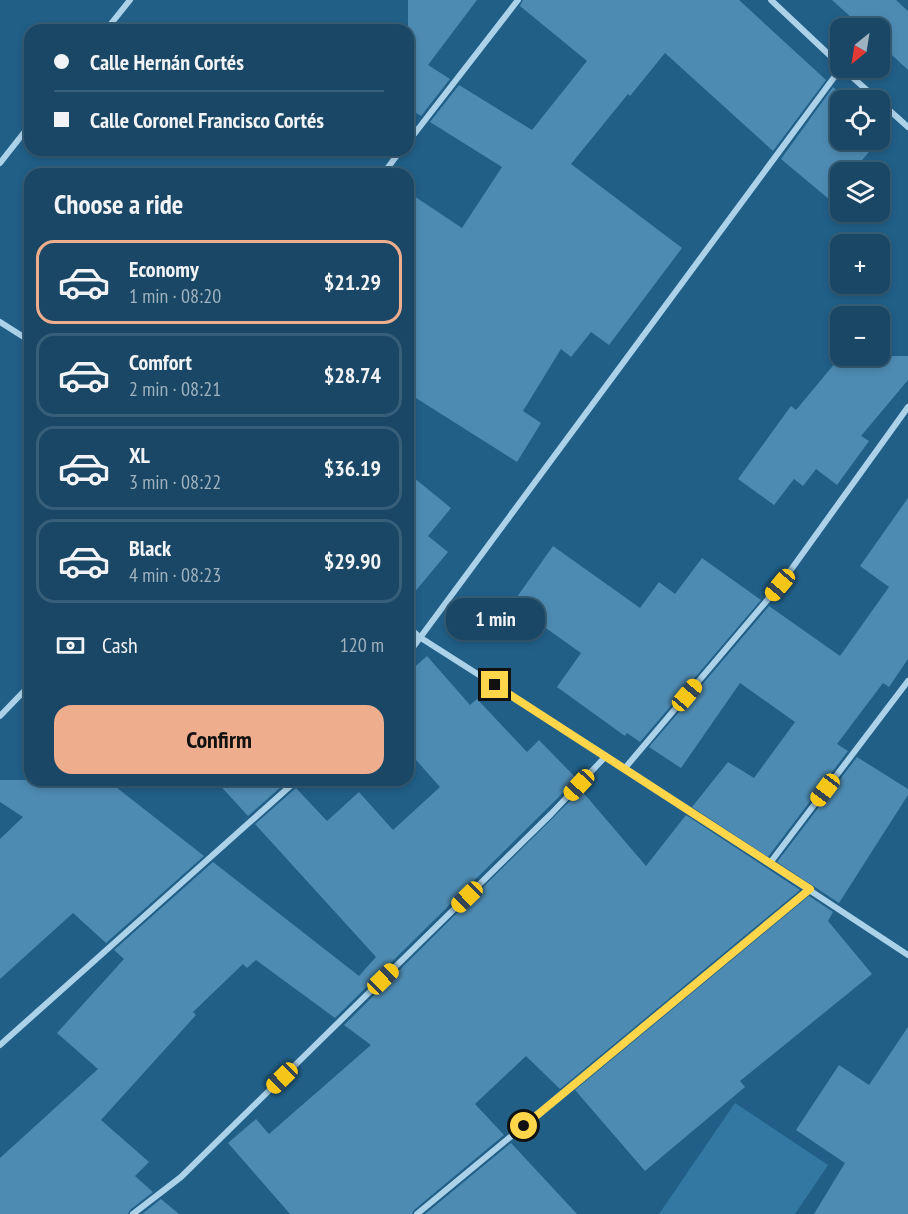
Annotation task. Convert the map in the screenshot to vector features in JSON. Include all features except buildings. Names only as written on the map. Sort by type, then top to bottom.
[{"type":"street","points":[[111,24],[130,0]]},
{"type":"street","points":[[414,134],[518,0]]},
{"type":"street","points":[[771,0],[830,56]]},
{"type":"street","points":[[414,647],[833,78]]},
{"type":"street","points":[[853,78],[867,90]]},
{"type":"street","points":[[890,111],[908,128]]},
{"type":"street","points":[[0,163],[24,133]]},
{"type":"street","points":[[0,322],[24,337]]},
{"type":"street","points":[[625,768],[780,585],[908,407]]},
{"type":"street","points":[[414,632],[908,955]]},
{"type":"street","points":[[770,863],[908,681]]},
{"type":"street","points":[[0,717],[24,691]]},
{"type":"street","points":[[134,1214],[181,1177],[551,814],[606,756]]},
{"type":"street","points":[[0,1045],[290,786]]},
{"type":"street","points":[[417,1214],[810,889]]},
{"type":"shaded area","points":[[735,1103],[828,1165],[795,1214],[659,1214]]},
{"type":"route","points":[[495,685],[810,889],[524,1126]]}]
